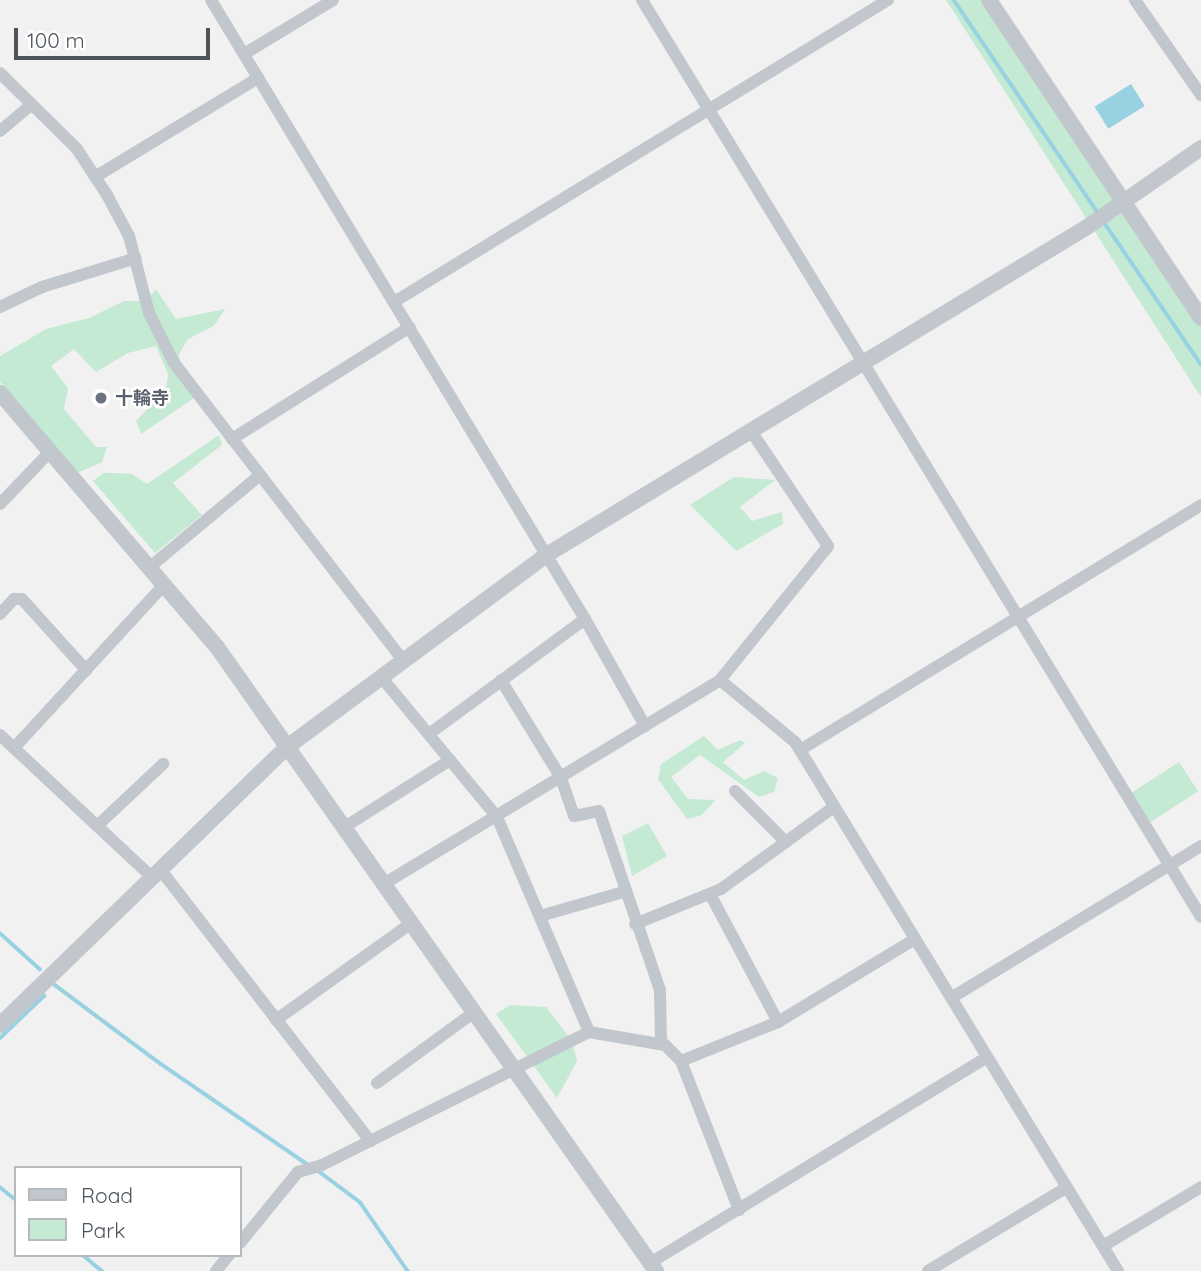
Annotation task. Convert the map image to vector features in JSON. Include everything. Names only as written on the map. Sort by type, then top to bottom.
[{"type":"street","points":[[211,0],[548,554],[645,726]]},
{"type":"street","points":[[244,54],[333,0]]},
{"type":"street","points":[[642,0],[1201,916]]},
{"type":"street","points":[[394,302],[888,0]]},
{"type":"street","points":[[989,0],[1122,202],[1198,309]]},
{"type":"street","points":[[1135,0],[1201,95]]},
{"type":"street","points":[[0,73],[30,106],[77,149],[129,236],[160,338],[232,439],[404,662]]},
{"type":"street","points":[[95,177],[258,78]]},
{"type":"street","points":[[0,131],[30,106]]},
{"type":"street","points":[[0,1025],[287,747],[548,554],[1122,202],[1201,148]]},
{"type":"street","points":[[0,307],[42,287],[136,258]]},
{"type":"street","points":[[232,439],[410,327]]},
{"type":"street","points":[[0,393],[48,454],[165,584],[287,747],[653,1267],[739,1209],[987,1057]]},
{"type":"street","points":[[382,885],[720,680],[828,546],[751,431]]},
{"type":"street","points":[[0,504],[48,454]]},
{"type":"street","points":[[150,567],[260,475]]},
{"type":"street","points":[[800,750],[1201,505]]},
{"type":"street","points":[[14,748],[165,584]]},
{"type":"street","points":[[0,614],[13,599],[22,599],[86,670]]},
{"type":"street","points":[[429,734],[585,619]]},
{"type":"street","points":[[382,678],[497,817],[589,1032]]},
{"type":"street","points":[[501,680],[561,778],[574,816],[598,811],[623,892],[660,990],[661,1044]]},
{"type":"street","points":[[720,680],[786,731],[800,750],[1118,1271]]},
{"type":"street","points":[[0,735],[97,826],[156,873],[276,1020],[370,1142]]},
{"type":"street","points":[[343,828],[450,760]]},
{"type":"street","points":[[97,826],[163,764]]},
{"type":"street","points":[[735,791],[786,842]]},
{"type":"street","points":[[635,924],[710,894],[834,807]]},
{"type":"street","points":[[951,998],[1201,846]]},
{"type":"street","points":[[540,916],[623,892]]},
{"type":"street","points":[[710,894],[778,1022]]},
{"type":"street","points":[[276,1020],[410,924]]},
{"type":"street","points":[[681,1060],[778,1022],[915,939]]},
{"type":"street","points":[[376,1083],[473,1013]]},
{"type":"street","points":[[242,1241],[298,1172],[370,1142],[589,1032],[661,1044],[681,1060],[739,1209]]},
{"type":"street","points":[[928,1271],[1067,1187]]},
{"type":"street","points":[[1103,1246],[1201,1187]]},
{"type":"street","points":[[216,1271],[227,1257]]},
{"type":"green space","points":[[946,0],[988,0],[1201,318],[1201,397]]},
{"type":"green space","points":[[156,289],[176,319],[225,309],[214,326],[188,339],[179,354],[182,375],[203,392],[141,434],[136,421],[166,390],[168,374],[156,346],[128,353],[96,372],[74,349],[51,366],[68,388],[64,409],[96,447],[107,447],[102,462],[75,474],[0,382],[0,356],[46,329],[89,318],[124,301],[146,301]]},
{"type":"green space","points":[[219,435],[222,445],[173,483],[202,515],[155,553],[93,481],[103,473],[132,474],[147,484]]},
{"type":"green space","points":[[734,477],[775,480],[740,507],[752,521],[782,512],[783,524],[736,551],[690,505]]},
{"type":"green space","points":[[704,736],[718,750],[740,740],[745,743],[723,762],[744,780],[764,771],[778,778],[774,792],[759,797],[700,755],[671,777],[688,799],[715,800],[702,815],[687,819],[658,779],[661,764]]},
{"type":"green space","points":[[1179,762],[1198,791],[1146,825],[1127,796]]},
{"type":"green space","points":[[648,823],[667,856],[632,876],[622,836]]},
{"type":"green space","points":[[510,1005],[546,1007],[572,1041],[577,1061],[557,1098],[496,1014]]},
{"type":"water","points":[[1131,84],[1145,106],[1108,129],[1095,107]]},
{"type":"waterway","points":[[954,0],[1098,213]]},
{"type":"waterway","points":[[1104,222],[1201,364]]},
{"type":"waterway","points":[[0,933],[40,969]]},
{"type":"waterway","points":[[55,985],[161,1064],[310,1166]]},
{"type":"waterway","points":[[0,1038],[44,996]]},
{"type":"waterway","points":[[317,1170],[360,1202],[408,1271]]},
{"type":"waterway","points":[[0,1187],[14,1198]]},
{"type":"waterway","points":[[85,1257],[102,1271]]},
{"type":"place","name":"十輪寺","points":[[101,398]]}]
